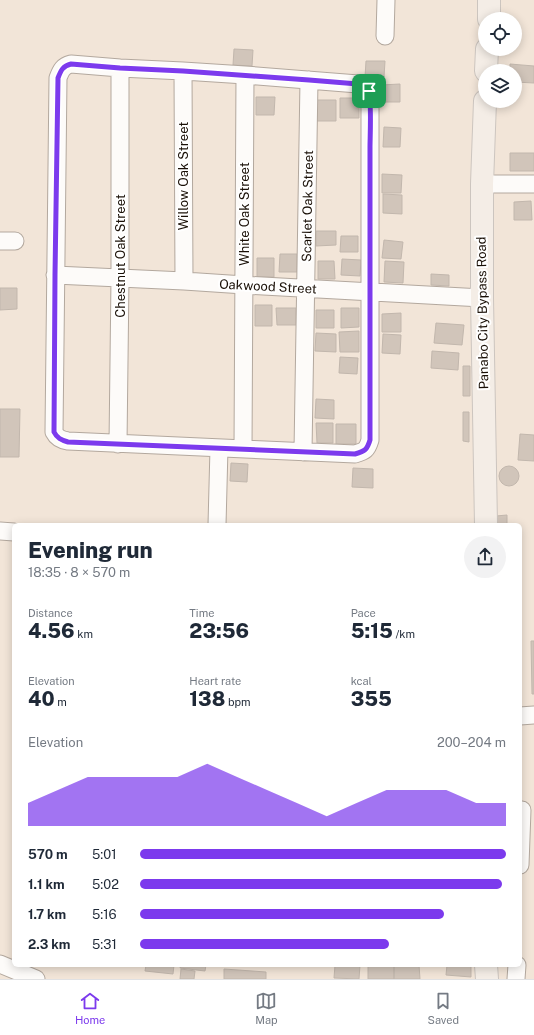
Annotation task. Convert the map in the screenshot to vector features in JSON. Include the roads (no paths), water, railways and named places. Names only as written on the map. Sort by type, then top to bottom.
[{"type":"main road","points":[[489,0],[489,12]]},
{"type":"main road","name":"Panabo City Bypass Road","points":[[485,108],[482,184],[482,298],[486,523]]},
{"type":"main road","points":[[486,967],[487,979]]},
{"type":"street","points":[[385,36],[386,0]]},
{"type":"street","points":[[71,64],[120,68],[245,75],[358,84],[364,86],[369,91],[371,292],[370,440],[367,448],[363,451],[355,454],[68,442],[57,437],[54,432],[58,78],[60,72],[65,66],[71,64]]},
{"type":"street","name":"Chestnut Oak Street","points":[[118,444],[120,68]]},
{"type":"street","name":"Willow Oak Street","points":[[183,71],[184,281]]},
{"type":"street","name":"White Oak Street","points":[[243,449],[245,75]]},
{"type":"street","name":"Scarlet Oak Street","points":[[303,452],[309,80]]},
{"type":"street","points":[[482,184],[534,184]]},
{"type":"street","name":"Oakwood Street","points":[[55,275],[482,298]]},
{"type":"street","points":[[217,523],[218,448]]},
{"type":"street","points":[[0,531],[12,532]]},
{"type":"street","points":[[522,716],[534,715]]},
{"type":"street","points":[[0,964],[36,979]]},
{"type":"street","points":[[516,979],[517,967]]}]
